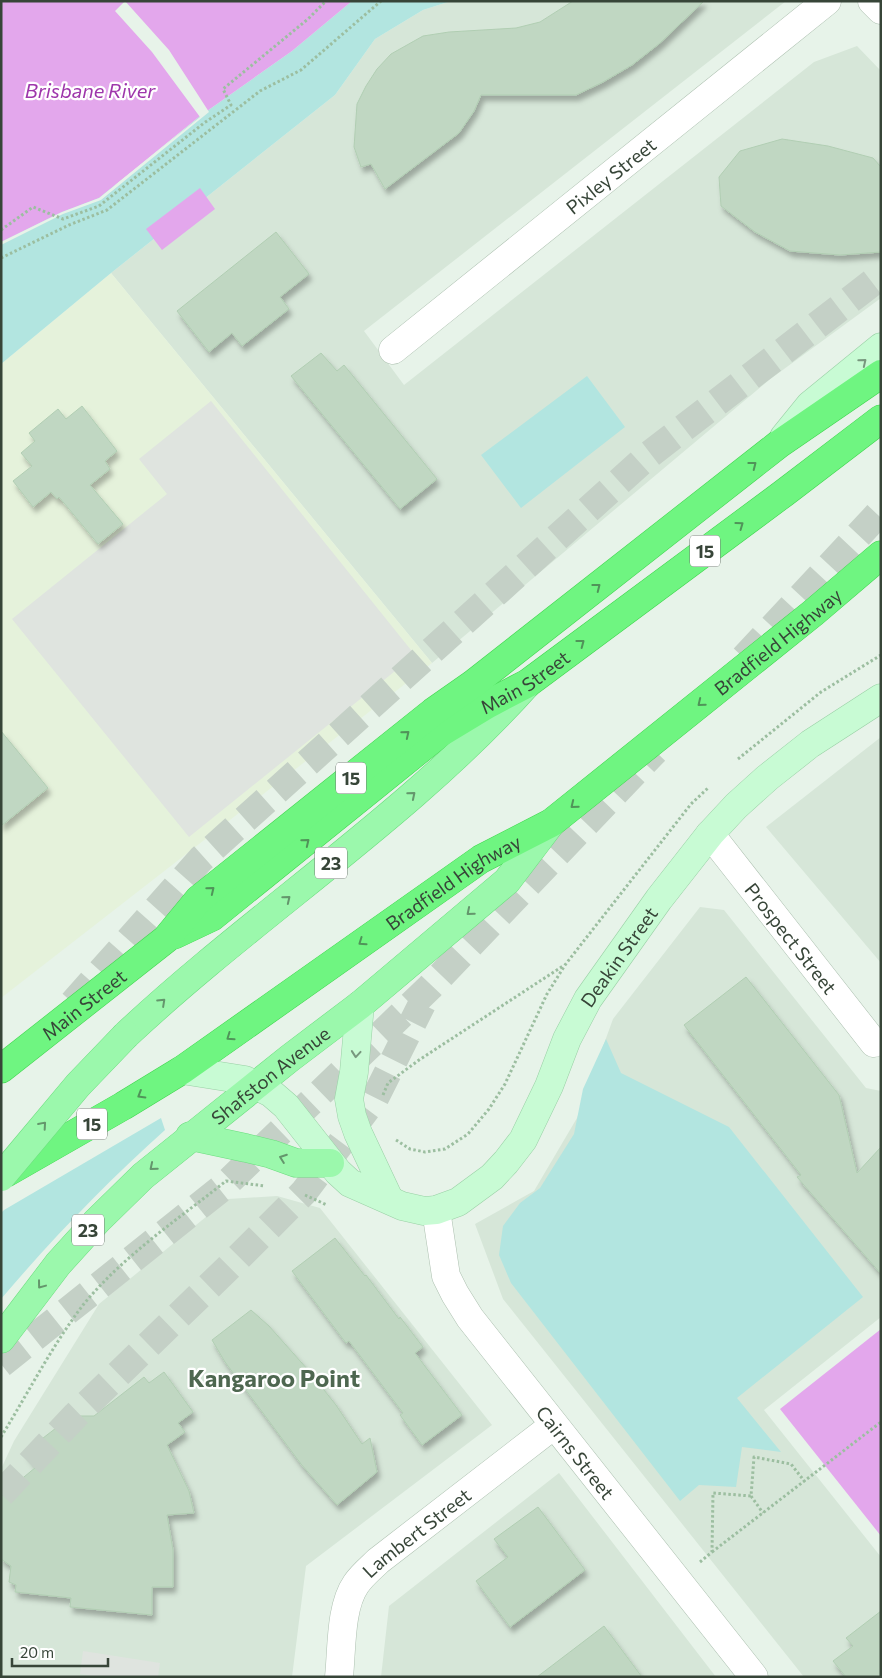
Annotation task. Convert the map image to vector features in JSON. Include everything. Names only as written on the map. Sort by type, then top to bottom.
[{"type":"highway","name":"Main Street","points":[[1,1069],[166,939],[200,899],[215,886],[433,712],[473,684],[779,444],[881,374]]},
{"type":"highway","name":"Main Street","points":[[166,939],[212,917],[440,733],[488,704],[528,683],[881,420]]},
{"type":"highway","name":"Bradfield Highway","points":[[1,1176],[182,1070],[480,859],[551,823],[768,650],[881,555]]},
{"type":"main road","name":"23","points":[[1,1176],[78,1085],[126,1035],[169,996],[459,755],[528,683]]},
{"type":"main road","name":"Shafston Avenue","points":[[1,1339],[58,1264],[142,1176],[256,1084],[360,1005],[507,881],[551,823]]},
{"type":"main road","points":[[190,1136],[270,1154],[296,1163],[330,1162]]},
{"type":"street","name":"Pixley Street","points":[[393,350],[827,1]]},
{"type":"street","points":[[872,1],[881,10]]},
{"type":"street","name":"Main Street","points":[[779,444],[810,405],[881,347]]},
{"type":"street","name":"Deakin Street","points":[[182,1070],[245,1080],[272,1093],[286,1106],[330,1162],[350,1183],[412,1209],[436,1210],[458,1202],[476,1190],[506,1162],[523,1140],[550,1086],[567,1039],[588,999],[659,899],[710,834],[766,778],[810,744],[881,698]]},
{"type":"street","name":"Prospect Street","points":[[710,834],[874,1043]]},
{"type":"street","points":[[360,1005],[354,1072],[349,1100],[358,1133],[388,1199]]},
{"type":"street","name":"Cairns Street","points":[[436,1210],[446,1276],[470,1318],[754,1677]]},
{"type":"street","name":"Lambert Street","points":[[339,1677],[344,1623],[349,1599],[356,1584],[378,1561],[554,1425]]},
{"type":"path","points":[[1,230],[33,207],[63,219],[99,206],[204,123],[231,105],[223,89],[308,19],[326,1]]},
{"type":"path","points":[[1,258],[69,225],[107,210],[260,91],[301,70],[381,1]]},
{"type":"path","points":[[733,765],[821,692],[881,655]]},
{"type":"path","points":[[393,1138],[410,1149],[425,1152],[445,1149],[468,1134],[489,1109],[505,1084],[547,994],[565,965],[691,804],[712,784]]},
{"type":"path","points":[[349,1100],[380,1100],[388,1083],[419,1060],[565,965]]},
{"type":"path","points":[[1,1437],[62,1335],[84,1305],[118,1267],[226,1181],[262,1186],[270,1154]]},
{"type":"path","points":[[678,1579],[881,1422]]},
{"type":"path","points":[[763,1513],[751,1496],[754,1457],[791,1464],[805,1482]]},
{"type":"path","points":[[712,1552],[713,1492],[751,1496]]},
{"type":"shaded area","points":[[352,1],[451,1],[423,10],[375,39],[335,95],[111,273],[1,364],[1,242],[121,182],[200,116],[292,51]]},
{"type":"shaded area","points":[[451,1],[786,1],[364,331],[404,385],[814,62],[857,46],[881,71],[881,298],[769,380],[432,663],[111,273],[335,95],[375,39],[423,10]]},
{"type":"shaded area","points":[[111,273],[432,663],[1,998],[1,364]]},
{"type":"shaded area","points":[[587,376],[625,427],[521,508],[481,455]]},
{"type":"shaded area","points":[[211,401],[415,655],[189,837],[12,619],[167,494],[139,459]]},
{"type":"shaded area","points":[[881,737],[881,963],[766,827]]},
{"type":"shaded area","points":[[700,907],[724,910],[866,1088],[881,1091],[881,1317],[764,1410],[881,1557],[881,1677],[804,1677],[503,1299],[475,1224],[534,1191],[577,1118],[613,1019]]},
{"type":"shaded area","points":[[606,1039],[621,1073],[729,1127],[863,1297],[737,1398],[781,1452],[742,1447],[736,1487],[699,1485],[680,1501],[511,1283],[499,1255],[503,1226],[520,1203],[540,1188],[574,1134],[583,1089]]},
{"type":"shaded area","points":[[161,1118],[165,1130],[80,1212],[1,1299],[1,1213]]},
{"type":"shaded area","points":[[277,1196],[320,1208],[492,1425],[306,1566],[292,1677],[1,1677],[1,1469],[14,1441],[99,1304],[228,1199]]},
{"type":"shaded area","points":[[559,1473],[716,1677],[381,1677],[389,1606]]},
{"type":"shaded area","points":[[83,1651],[160,1663],[158,1677],[100,1677],[80,1674]]},
{"type":"water","name":"Brisbane River","points":[[1,1],[352,1],[292,51],[200,116],[99,198],[62,212],[1,242]]},
{"type":"water","points":[[200,188],[215,209],[162,250],[146,229]]},
{"type":"water","points":[[881,1329],[881,1536],[780,1409]]},
{"type":"pier","points":[[125,1],[169,50],[209,112],[101,200],[63,214],[1,245],[1,242],[62,212],[99,198],[200,117],[152,52],[115,11]]},
{"type":"building","points":[[573,1],[704,1],[660,43],[632,65],[576,95],[481,95],[474,111],[459,133],[385,189],[371,164],[361,167],[354,147],[357,104],[377,69],[391,54],[423,36],[449,32],[516,28],[540,22]]},
{"type":"building","points":[[782,139],[828,146],[873,158],[881,167],[881,252],[840,255],[790,251],[755,232],[721,206],[719,177],[740,151]]},
{"type":"building","points":[[276,232],[309,274],[280,297],[289,309],[242,346],[232,333],[209,352],[177,311]]},
{"type":"building","points":[[321,353],[337,371],[344,365],[437,479],[400,509],[291,376]]},
{"type":"building","points":[[82,406],[117,451],[105,461],[110,469],[90,485],[123,524],[98,544],[59,497],[57,499],[51,492],[33,507],[13,481],[32,466],[21,453],[35,441],[29,433],[58,409],[66,419]]},
{"type":"building","points":[[1,731],[48,788],[1,826]]},
{"type":"building","points":[[746,977],[839,1095],[857,1173],[881,1147],[881,1274],[797,1177],[801,1175],[684,1025]]},
{"type":"building","points":[[335,1238],[423,1347],[415,1353],[462,1415],[422,1445],[400,1415],[403,1413],[349,1341],[346,1343],[292,1271]]},
{"type":"building","points":[[251,1310],[269,1326],[309,1371],[336,1405],[362,1444],[370,1438],[377,1472],[337,1505],[301,1464],[225,1362],[212,1340]]},
{"type":"building","points":[[164,1372],[193,1412],[178,1423],[185,1432],[167,1445],[189,1491],[194,1513],[167,1515],[173,1550],[173,1587],[152,1587],[152,1615],[70,1607],[71,1598],[15,1592],[16,1585],[9,1582],[11,1566],[1,1559],[1,1496],[36,1467],[25,1452],[65,1421],[75,1416],[94,1416],[144,1377],[149,1383]]},
{"type":"building","points":[[538,1507],[585,1570],[510,1627],[476,1581],[508,1557],[494,1539]]},
{"type":"building","points":[[881,1611],[881,1677],[846,1677],[833,1661],[853,1646],[846,1638]]},
{"type":"building","points":[[604,1626],[642,1677],[537,1677]]},
{"type":"tunnel","points":[[73,1003],[201,859],[650,454],[881,276]]},
{"type":"tunnel","points":[[744,658],[881,511]]},
{"type":"tunnel","points":[[1,1364],[223,1187],[430,987],[655,751]]},
{"type":"tunnel","points":[[1,1494],[76,1415],[304,1192],[375,1098],[422,1004]]},
{"type":"district","name":"Kangaroo Point","points":[[274,1377]]}]
